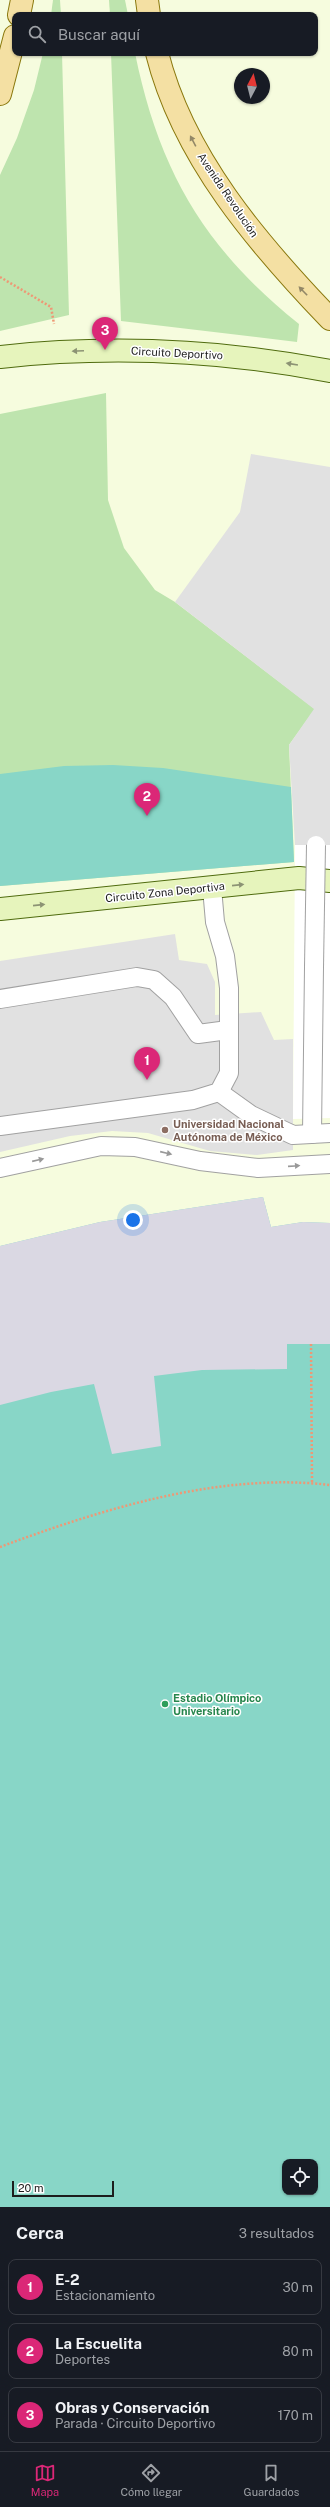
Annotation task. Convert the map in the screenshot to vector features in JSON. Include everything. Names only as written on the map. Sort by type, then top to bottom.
[{"type":"main road","points":[[20,12],[22,0]]},
{"type":"main road","points":[[147,0],[149,12]]},
{"type":"main road","points":[[0,94],[12,48]]},
{"type":"main road","name":"Avenida Revolución","points":[[158,56],[176,110],[223,191],[256,237],[330,319]]},
{"type":"street","name":"Circuito Deportivo","points":[[0,357],[105,350],[224,355],[330,371]]},
{"type":"street","name":"Circuito Zona Deportiva","points":[[0,909],[299,878],[330,881]]},
{"type":"lane","points":[[312,1134],[316,845]]},
{"type":"lane","points":[[0,1126],[193,1100],[218,1092],[230,1073],[228,1030],[229,988],[225,956],[215,922],[212,888]]},
{"type":"lane","points":[[0,999],[137,977],[154,980],[173,997],[198,1034],[228,1030]]},
{"type":"lane","points":[[218,1092],[251,1115],[293,1135],[330,1132]]},
{"type":"lane","points":[[0,1168],[101,1146],[135,1146],[200,1161],[258,1168],[330,1164]]},
{"type":"path","points":[[0,277],[51,307],[59,352]]},
{"type":"path","points":[[311,1344],[312,1483]]},
{"type":"path","points":[[0,1547],[58,1525],[148,1500],[228,1486],[312,1483],[330,1485]]},
{"type":"shaded area","name":"Universidad Nacional Autónoma de México","points":[[0,0],[330,0],[330,2207],[0,2207]]},
{"type":"shaded area","points":[[251,454],[330,467],[330,845],[295,845],[289,745],[314,709],[175,602],[240,512]]},
{"type":"shaded area","points":[[113,765],[163,768],[291,787],[294,862],[0,886],[0,774],[64,766]]},
{"type":"shaded area","points":[[175,934],[179,960],[207,964],[215,982],[215,1015],[261,1012],[274,1040],[293,1039],[293,1150],[257,1155],[210,1151],[148,1133],[112,1131],[70,1136],[0,1152],[0,961]]},
{"type":"shaded area","name":"Estadio Olímpico Universitario","points":[[263,1197],[271,1227],[303,1222],[330,1223],[330,2207],[0,2207],[0,1246],[100,1222]]},
{"type":"shaded area","points":[[263,1197],[271,1227],[303,1222],[330,1223],[330,1344],[287,1344],[287,1369],[202,1370],[154,1376],[161,1446],[112,1454],[94,1384],[51,1392],[0,1405],[0,1246],[100,1222]]},
{"type":"green space","points":[[53,0],[60,0],[61,12],[51,12]]},
{"type":"green space","points":[[109,0],[125,0],[127,12],[110,12]]},
{"type":"green space","points":[[42,56],[62,56],[69,315],[0,331],[0,175],[17,138],[34,90]]},
{"type":"green space","points":[[111,56],[136,56],[145,95],[158,135],[173,171],[191,205],[212,236],[237,267],[266,296],[299,324],[297,342],[121,321]]},
{"type":"green space","points":[[106,393],[108,500],[124,548],[155,590],[175,602],[315,709],[289,745],[294,862],[0,886],[0,414]]},
{"type":"pier","points":[[295,845],[330,845],[330,1118],[293,1119]]},
{"type":"place","name":"Obras y Conservación","points":[[105,350]]},
{"type":"place","name":"La Escuelita","points":[[147,816]]},
{"type":"place","name":"E-2","points":[[147,1080]]},
{"type":"place","name":"Universidad Nacional Autónoma de México","points":[[165,1130]]},
{"type":"place","name":"Estadio Olímpico Universitario","points":[[165,1704]]}]
